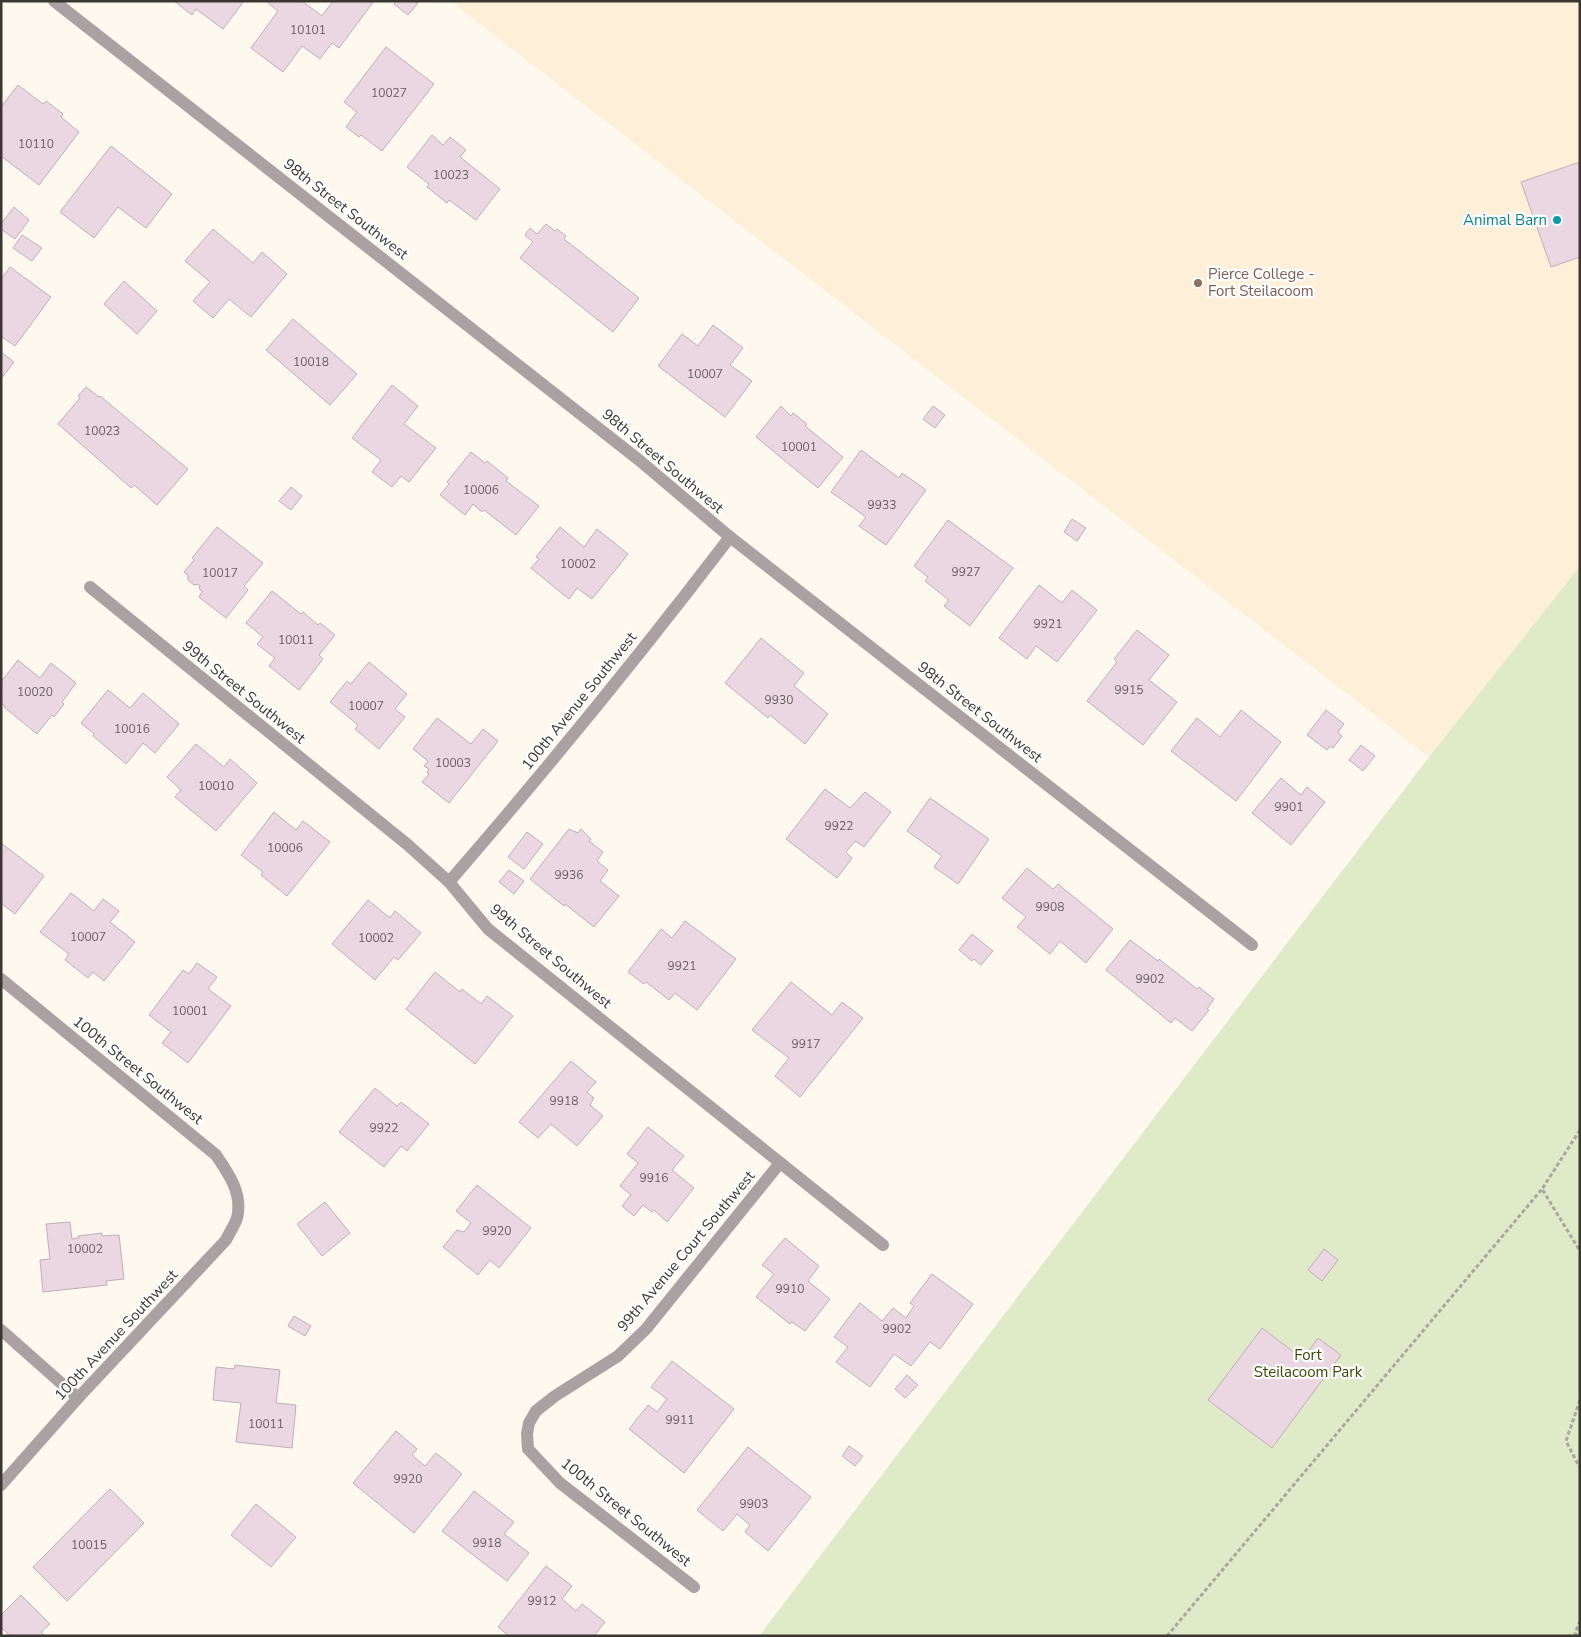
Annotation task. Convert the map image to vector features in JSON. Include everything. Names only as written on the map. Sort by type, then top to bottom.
[{"type":"street","name":"98th Street Southwest","points":[[54,1],[639,460],[730,537],[1252,945]]},
{"type":"street","name":"100th Avenue Southwest","points":[[449,882],[514,807],[664,624],[730,537]]},
{"type":"street","name":"99th Street Southwest","points":[[90,587],[400,839],[449,882],[488,928],[883,1245]]},
{"type":"street","name":"100th Street Southwest","points":[[1,979],[216,1155],[231,1177],[239,1198]]},
{"type":"street","name":"99th Avenue Court Southwest","points":[[527,1434],[529,1423],[536,1411],[555,1396],[618,1356],[646,1329],[780,1163]]},
{"type":"street","name":"100th Avenue Southwest","points":[[1,1485],[78,1398],[226,1240],[237,1219],[239,1198]]},
{"type":"street","points":[[1,1330],[78,1398]]},
{"type":"street","name":"100th Street Southwest","points":[[527,1434],[528,1449],[560,1483],[694,1588]]},
{"type":"path","points":[[1167,1636],[1542,1189],[1580,1130]]},
{"type":"path","points":[[1542,1189],[1580,1252]]},
{"type":"path","points":[[1580,1400],[1566,1441],[1580,1468]]},
{"type":"path","points":[[1575,1635],[1580,1621]]},
{"type":"shaded area","name":"Pierce College - Fort Steilacoom","points":[[450,1],[1580,1],[1580,566],[1429,757]]},
{"type":"green space","name":"Fort Steilacoom Park","points":[[1580,566],[1580,1636],[759,1636],[1429,757]]},
{"type":"building","points":[[174,1],[244,1],[223,29],[196,9],[192,15]]},
{"type":"building","points":[[269,1],[302,1],[322,16],[333,1],[374,1],[339,48],[332,43],[320,59],[302,46],[283,72],[251,48],[278,11],[268,3]]},
{"type":"building","points":[[396,1],[415,1],[418,3],[408,15],[394,4]]},
{"type":"building","points":[[386,47],[434,84],[382,151],[361,135],[359,137],[346,127],[357,112],[344,102]]},
{"type":"building","points":[[18,85],[43,104],[46,101],[63,114],[61,117],[79,132],[39,185],[1,156],[1,107]]},
{"type":"building","points":[[432,135],[443,145],[450,137],[466,150],[460,157],[500,189],[476,220],[449,200],[447,203],[427,187],[429,184],[407,167]]},
{"type":"building","points":[[111,146],[172,194],[146,228],[118,207],[94,238],[60,212]]},
{"type":"building","name":"Animal Barn","points":[[1580,162],[1580,257],[1551,267],[1521,182]]},
{"type":"building","points":[[14,207],[29,220],[15,239],[1,229],[1,224]]},
{"type":"building","points":[[546,224],[566,236],[564,239],[639,298],[613,332],[520,258],[533,242],[525,235],[530,228],[537,234]]},
{"type":"building","points":[[213,229],[253,263],[262,252],[287,274],[251,317],[229,299],[213,318],[193,301],[210,282],[185,261]]},
{"type":"building","points":[[22,235],[42,248],[32,261],[13,248]]},
{"type":"building","points":[[10,267],[51,297],[15,346],[1,336],[1,279]]},
{"type":"building","points":[[124,281],[157,311],[137,334],[104,304]]},
{"type":"building","points":[[293,319],[357,374],[330,405],[266,350]]},
{"type":"building","points":[[713,325],[743,348],[730,365],[752,381],[725,417],[658,366],[682,334],[698,346]]},
{"type":"building","points":[[1,352],[14,362],[1,379]]},
{"type":"building","points":[[392,385],[418,406],[404,424],[436,448],[409,482],[401,476],[392,487],[372,472],[381,460],[352,438]]},
{"type":"building","points":[[86,387],[100,396],[188,469],[157,505],[134,485],[131,488],[58,424],[80,398],[78,396]]},
{"type":"building","points":[[781,406],[791,416],[793,413],[807,424],[805,426],[843,457],[818,488],[756,437]]},
{"type":"building","points":[[933,406],[945,415],[935,428],[923,419]]},
{"type":"building","points":[[861,450],[899,478],[902,473],[926,490],[886,545],[859,526],[866,517],[831,492]]},
{"type":"building","points":[[471,452],[485,463],[487,461],[508,478],[506,481],[539,506],[516,535],[484,510],[482,512],[473,504],[465,515],[440,495],[449,484],[447,482]]},
{"type":"building","points":[[291,487],[302,496],[291,510],[279,501]]},
{"type":"building","points":[[1072,519],[1086,528],[1077,541],[1064,532]]},
{"type":"building","points":[[948,520],[1013,568],[970,626],[944,606],[949,600],[925,581],[928,577],[914,566]]},
{"type":"building","points":[[217,527],[263,563],[244,586],[248,590],[226,618],[199,597],[202,592],[199,588],[200,586],[198,584],[194,585],[188,580],[188,575],[184,572],[194,560],[192,558]]},
{"type":"building","points":[[560,527],[584,547],[597,529],[628,554],[592,599],[577,588],[569,599],[531,568],[539,559],[536,557]]},
{"type":"building","points":[[1039,585],[1062,603],[1072,590],[1097,610],[1057,662],[1036,646],[1027,659],[999,638]]},
{"type":"building","points":[[272,591],[301,614],[303,612],[318,625],[320,623],[335,635],[319,655],[323,659],[299,690],[269,666],[275,658],[257,644],[263,637],[246,623]]},
{"type":"building","points":[[1137,630],[1169,655],[1149,680],[1177,702],[1143,745],[1087,701],[1117,662],[1114,659]]},
{"type":"building","points":[[761,638],[804,673],[794,686],[828,714],[805,744],[770,715],[768,718],[725,683]]},
{"type":"building","points":[[18,660],[40,678],[51,663],[76,683],[62,702],[64,704],[54,717],[52,715],[37,734],[1,703],[1,682]]},
{"type":"building","points":[[369,662],[407,694],[395,709],[405,717],[379,749],[355,729],[358,725],[330,702],[347,681],[351,684]]},
{"type":"building","points":[[108,690],[130,708],[143,693],[179,724],[155,753],[143,743],[126,764],[93,736],[94,734],[81,723]]},
{"type":"building","points":[[1241,710],[1281,742],[1236,801],[1171,751],[1197,718],[1220,737]]},
{"type":"building","points":[[1326,710],[1344,724],[1338,732],[1342,736],[1333,748],[1330,746],[1327,750],[1307,735]]},
{"type":"building","points":[[437,718],[471,744],[483,729],[498,741],[449,803],[422,782],[429,774],[427,773],[429,769],[424,766],[428,761],[413,749]]},
{"type":"building","points":[[196,744],[224,767],[230,759],[257,783],[216,831],[175,797],[181,790],[167,777]]},
{"type":"building","points":[[1361,745],[1375,756],[1363,771],[1349,760]]},
{"type":"building","points":[[1281,778],[1301,795],[1307,787],[1325,802],[1291,845],[1252,813]]},
{"type":"building","points":[[825,789],[850,808],[865,792],[891,812],[864,847],[855,841],[846,852],[852,858],[837,878],[786,839]]},
{"type":"building","points":[[930,798],[989,839],[958,884],[934,867],[942,856],[907,831]]},
{"type":"building","points":[[274,812],[296,830],[303,821],[330,842],[287,896],[261,875],[263,872],[241,855]]},
{"type":"building","points":[[569,829],[578,833],[581,829],[591,839],[589,841],[603,852],[597,861],[608,870],[600,881],[619,896],[594,927],[530,879]]},
{"type":"building","points":[[527,832],[543,844],[524,869],[508,857]]},
{"type":"building","points":[[1,843],[44,876],[15,914],[1,903]]},
{"type":"building","points":[[1027,868],[1053,889],[1058,884],[1113,929],[1086,963],[1060,941],[1050,954],[1017,927],[1026,917],[1002,898]]},
{"type":"building","points":[[509,870],[524,881],[514,894],[499,882]]},
{"type":"building","points":[[71,893],[94,911],[103,899],[119,911],[110,922],[135,942],[104,981],[93,972],[88,978],[65,960],[69,954],[40,932]]},
{"type":"building","points":[[368,900],[390,918],[395,911],[421,933],[398,960],[394,957],[375,980],[332,944]]},
{"type":"building","points":[[685,921],[736,959],[697,1010],[675,993],[669,1000],[646,982],[644,984],[628,972],[661,929],[672,938]]},
{"type":"building","points":[[972,934],[993,951],[981,965],[974,959],[972,961],[959,950]]},
{"type":"building","points":[[1130,940],[1158,961],[1159,959],[1197,989],[1199,987],[1214,999],[1207,1009],[1209,1010],[1192,1031],[1175,1018],[1171,1023],[1106,970]]},
{"type":"building","points":[[197,963],[217,977],[208,989],[231,1006],[188,1063],[162,1043],[171,1032],[149,1015],[183,970],[189,974]]},
{"type":"building","points":[[435,972],[460,992],[462,989],[481,1004],[487,996],[513,1016],[475,1064],[406,1009]]},
{"type":"building","points":[[791,982],[832,1015],[842,1002],[863,1018],[800,1097],[775,1076],[789,1058],[752,1030]]},
{"type":"building","points":[[571,1061],[596,1082],[587,1092],[594,1098],[590,1105],[603,1116],[577,1146],[551,1124],[538,1138],[519,1122]]},
{"type":"building","points":[[375,1088],[397,1106],[401,1102],[429,1124],[407,1151],[401,1146],[384,1167],[339,1132]]},
{"type":"building","points":[[648,1127],[684,1156],[672,1170],[694,1188],[667,1222],[654,1210],[652,1212],[643,1205],[634,1216],[622,1206],[631,1195],[620,1186],[638,1163],[627,1154]]},
{"type":"building","points":[[477,1185],[531,1228],[499,1268],[490,1260],[478,1275],[443,1247],[457,1230],[464,1232],[471,1223],[456,1211]]},
{"type":"building","points":[[325,1202],[350,1233],[322,1256],[297,1224]]},
{"type":"building","points":[[70,1222],[72,1239],[78,1238],[78,1236],[102,1233],[102,1236],[119,1235],[124,1279],[106,1281],[107,1285],[43,1292],[40,1260],[50,1259],[46,1224]]},
{"type":"building","points":[[785,1238],[819,1266],[808,1281],[830,1299],[805,1331],[792,1322],[790,1324],[756,1297],[774,1274],[762,1265]]},
{"type":"building","points":[[1324,1249],[1338,1260],[1322,1281],[1308,1270]]},
{"type":"building","points":[[932,1274],[973,1304],[940,1349],[930,1342],[911,1366],[894,1354],[870,1387],[836,1362],[848,1347],[834,1337],[860,1303],[882,1321],[893,1308],[906,1318],[914,1306],[910,1303]]},
{"type":"building","points":[[294,1316],[311,1326],[305,1336],[288,1326]]},
{"type":"building","points":[[1262,1328],[1303,1359],[1318,1338],[1341,1355],[1272,1448],[1208,1400]]},
{"type":"building","points":[[672,1361],[734,1409],[684,1473],[629,1429],[648,1405],[657,1412],[667,1399],[651,1387]]},
{"type":"building","points":[[235,1365],[280,1370],[276,1403],[296,1405],[292,1448],[236,1442],[241,1403],[213,1400],[216,1367],[234,1369]]},
{"type":"building","points":[[907,1375],[918,1385],[905,1398],[895,1389]]},
{"type":"building","points":[[396,1431],[417,1449],[412,1455],[425,1466],[436,1453],[462,1474],[414,1533],[353,1483]]},
{"type":"building","points":[[849,1446],[863,1456],[855,1466],[842,1456]]},
{"type":"building","points":[[748,1447],[811,1497],[768,1551],[745,1532],[750,1525],[737,1514],[723,1531],[697,1510]]},
{"type":"building","points":[[110,1489],[144,1523],[67,1601],[33,1567]]},
{"type":"building","points":[[474,1491],[514,1522],[504,1534],[529,1553],[507,1581],[442,1531]]},
{"type":"building","points":[[256,1504],[296,1537],[271,1567],[231,1535]]},
{"type":"building","points":[[546,1566],[572,1586],[562,1599],[576,1611],[582,1604],[605,1622],[594,1636],[509,1636],[498,1627]]},
{"type":"building","points":[[21,1595],[50,1624],[41,1632],[45,1636],[10,1636],[1,1627],[1,1615]]},
{"type":"place","name":"Animal Barn","points":[[1557,220]]},
{"type":"place","name":"Pierce College - Fort Steilacoom","points":[[1198,283]]}]
